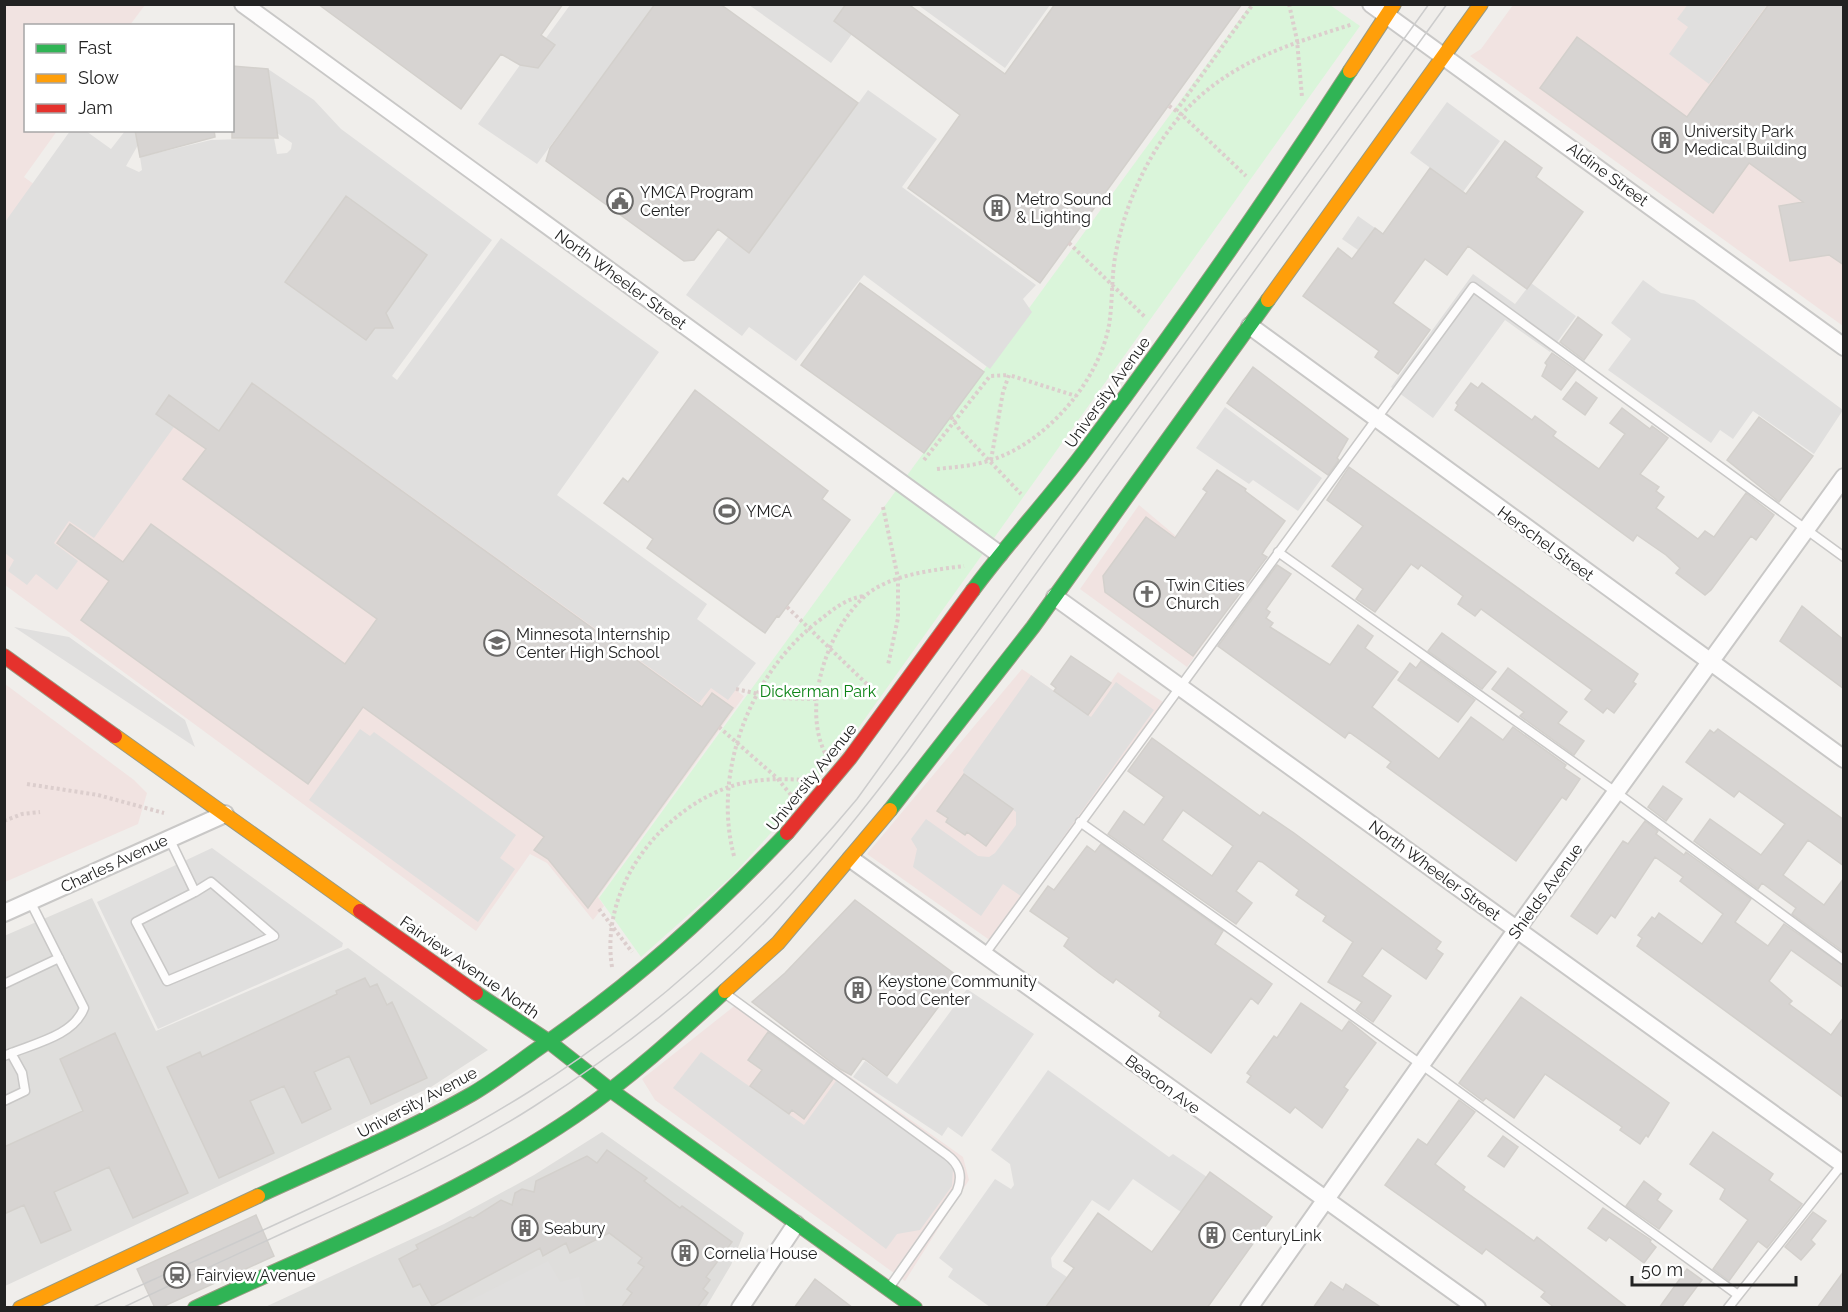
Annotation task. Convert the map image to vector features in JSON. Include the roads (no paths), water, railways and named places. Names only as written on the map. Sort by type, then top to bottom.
[{"type":"main road","points":[[195,1308],[482,1172],[576,1115],[674,1039],[778,943],[851,859],[989,686],[1481,4]]},
{"type":"main road","name":"University Avenue","points":[[20,1308],[446,1109],[587,1015],[680,941],[772,850],[850,758],[999,554],[1086,450],[1277,183],[1391,10]]},
{"type":"main road","name":"Fairview Avenue North","points":[[4,656],[438,967],[548,1041],[609,1089],[915,1308]]},
{"type":"street","name":"North Wheeler Street","points":[[243,4],[999,554]]},
{"type":"street","name":"Aldine Street","points":[[1371,4],[1391,10],[1443,58],[1594,164],[1844,347]]},
{"type":"street","name":"Herschel Street","points":[[1250,326],[1710,664],[1844,759]]},
{"type":"street","name":"Shields Avenue","points":[[1250,1308],[1517,929],[1844,477]]},
{"type":"street","name":"North Wheeler Street","points":[[1055,597],[1843,1164]]},
{"type":"street","name":"Charles Avenue","points":[[4,913],[169,837],[225,814]]},
{"type":"street","name":"Beacon Ave","points":[[851,859],[1477,1308]]},
{"type":"street","points":[[740,1308],[796,1224]]},
{"type":"lane","points":[[984,956],[1473,287],[1844,557]]},
{"type":"lane","points":[[1278,552],[1617,793],[1844,960]]},
{"type":"lane","points":[[1080,822],[1422,1065],[1738,1295]]},
{"type":"lane","points":[[169,837],[195,892]]},
{"type":"lane","points":[[211,882],[274,936],[167,981],[136,922],[195,892],[211,882]]},
{"type":"lane","points":[[4,1101],[25,1091],[22,1073],[8,1055],[70,1028],[81,1017],[84,1008],[30,901]]},
{"type":"lane","points":[[4,984],[59,958]]},
{"type":"lane","points":[[726,993],[947,1155],[959,1167],[960,1183],[957,1191],[888,1288]]},
{"type":"lane","points":[[1728,1308],[1843,1164]]},
{"type":"tram line","points":[[91,1308],[368,1181],[475,1124],[527,1093],[618,1030],[704,959],[744,921],[821,841],[857,799],[1429,4]]},
{"type":"tram line","points":[[122,1308],[392,1183],[506,1124],[637,1035],[734,953],[808,875],[867,805],[908,751],[1447,4]]},
{"type":"place","name":"University Park Medical Building","points":[[1665,140]]},
{"type":"place","name":"YMCA Program Center","points":[[620,201]]},
{"type":"place","name":"Metro Sound & Lighting","points":[[997,208]]},
{"type":"place","name":"YMCA","points":[[727,511]]},
{"type":"place","name":"Twin Cities Church","points":[[1147,594]]},
{"type":"place","name":"Minnesota Internship Center High School","points":[[497,643]]},
{"type":"place","name":"Keystone Community Food Center","points":[[858,990]]},
{"type":"place","name":"Seabury","points":[[525,1228]]},
{"type":"place","name":"CenturyLink","points":[[1212,1235]]},
{"type":"place","name":"Cornelia House","points":[[685,1253]]},
{"type":"place","name":"Fairview Avenue","points":[[177,1275]]},
{"type":"park label","name":"Dickerman Park","points":[[818,691]]}]
